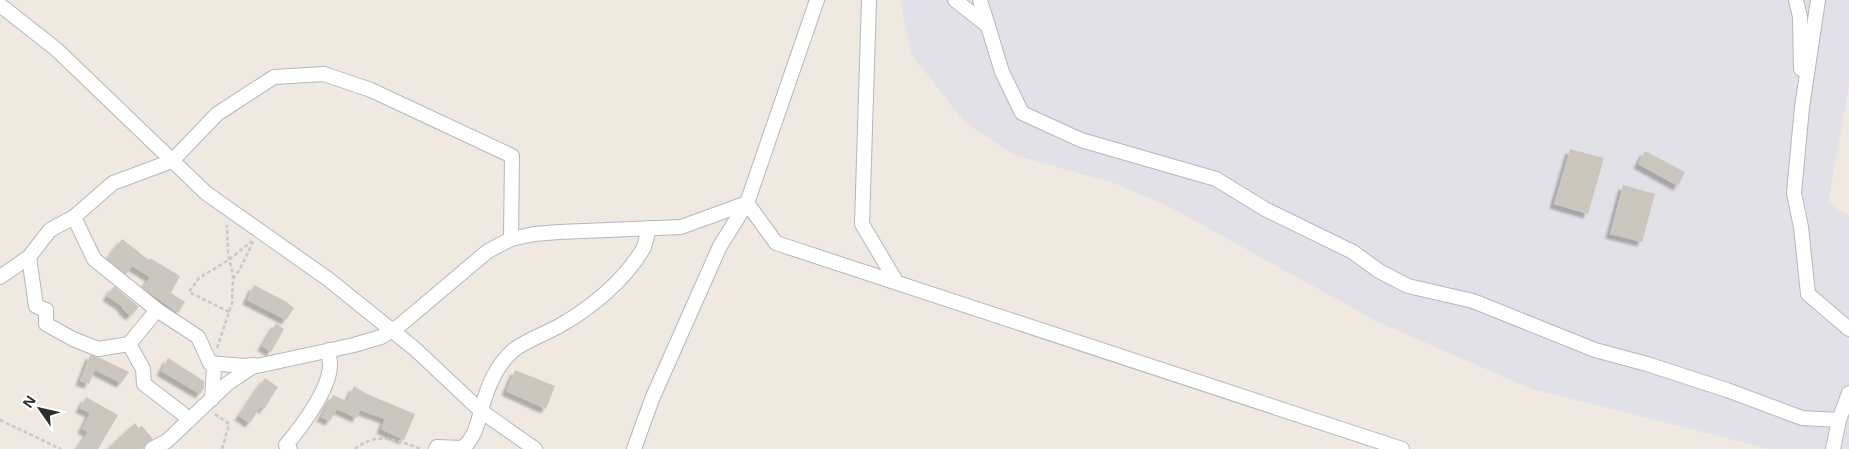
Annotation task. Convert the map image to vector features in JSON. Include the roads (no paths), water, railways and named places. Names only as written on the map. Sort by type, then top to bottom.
[{"type":"street","points":[[634,449],[652,399],[720,246],[747,203],[817,0]]},
{"type":"street","points":[[869,0],[862,224],[897,283]]},
{"type":"street","points":[[955,0],[988,26]]},
{"type":"street","points":[[980,0],[1002,72],[1022,113],[1072,136],[1140,158],[1216,179],[1265,209],[1353,252],[1379,271],[1408,286],[1473,301],[1595,350],[1647,364],[1718,387],[1802,418],[1839,420]]},
{"type":"street","points":[[1796,0],[1800,17],[1802,107]]},
{"type":"street","points":[[1818,0],[1802,107],[1794,193],[1801,226],[1808,294],[1849,329]]},
{"type":"street","points":[[0,5],[56,49],[206,193],[328,279],[415,349],[481,412],[535,449]]},
{"type":"street","points":[[0,277],[29,257],[50,230],[74,217],[113,183],[172,160],[217,114],[274,77],[324,74],[371,90],[512,156],[510,239]]},
{"type":"street","points":[[210,363],[244,366],[259,364],[381,337],[399,326],[468,266],[488,251],[510,239],[534,234],[681,227],[747,203]]},
{"type":"street","points":[[747,203],[776,243],[1402,449]]},
{"type":"street","points":[[74,217],[94,259],[157,310],[198,337],[210,363],[214,367],[212,399]]},
{"type":"street","points":[[436,449],[437,447],[463,448],[470,445],[490,382],[501,365],[515,349],[532,338],[559,326],[620,280],[644,248],[649,228]]},
{"type":"street","points":[[29,257],[36,306],[46,310],[46,324],[73,339],[98,349],[130,344],[157,310]]},
{"type":"street","points":[[130,344],[143,369],[144,384],[183,414],[188,421]]},
{"type":"street","points":[[290,449],[286,445],[305,422],[322,391],[330,368],[329,350]]},
{"type":"street","points":[[152,449],[167,441],[242,372],[259,364]]},
{"type":"street","points":[[1833,449],[1839,420],[1849,393]]}]
